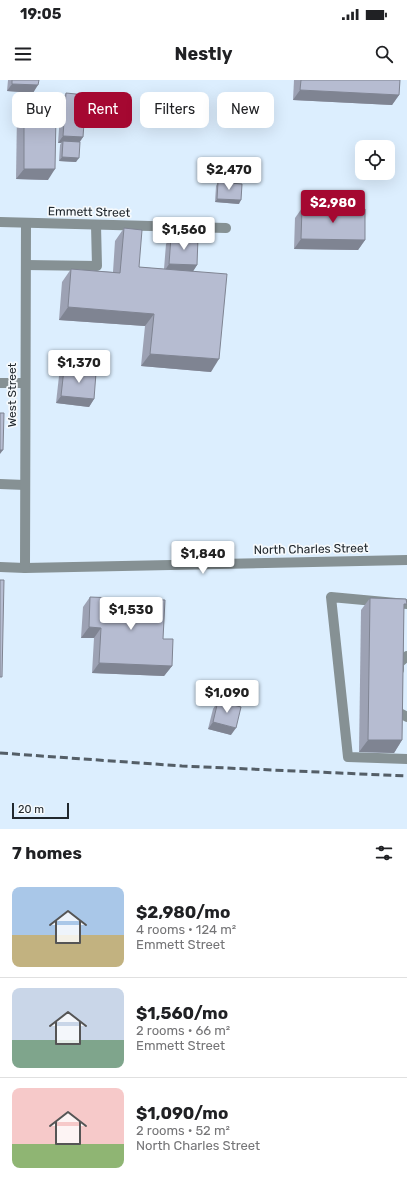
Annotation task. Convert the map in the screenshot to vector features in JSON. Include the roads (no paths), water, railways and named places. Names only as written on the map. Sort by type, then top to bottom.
[{"type":"street","name":"Emmett Street","points":[[0,222],[226,228]]},
{"type":"street","name":"West Street","points":[[25,568],[26,223]]},
{"type":"street","points":[[26,265],[97,266],[96,225]]},
{"type":"street","points":[[0,383],[25,383]]},
{"type":"street","points":[[0,484],[25,485]]},
{"type":"street","name":"North Charles Street","points":[[0,567],[25,568],[407,560]]},
{"type":"street","points":[[407,604],[331,597],[348,757],[407,759]]},
{"type":"street","points":[[399,677],[399,663],[407,656]]},
{"type":"street","points":[[398,691],[398,712],[407,717]]},
{"type":"railway","points":[[0,753],[182,766],[407,776]]}]
